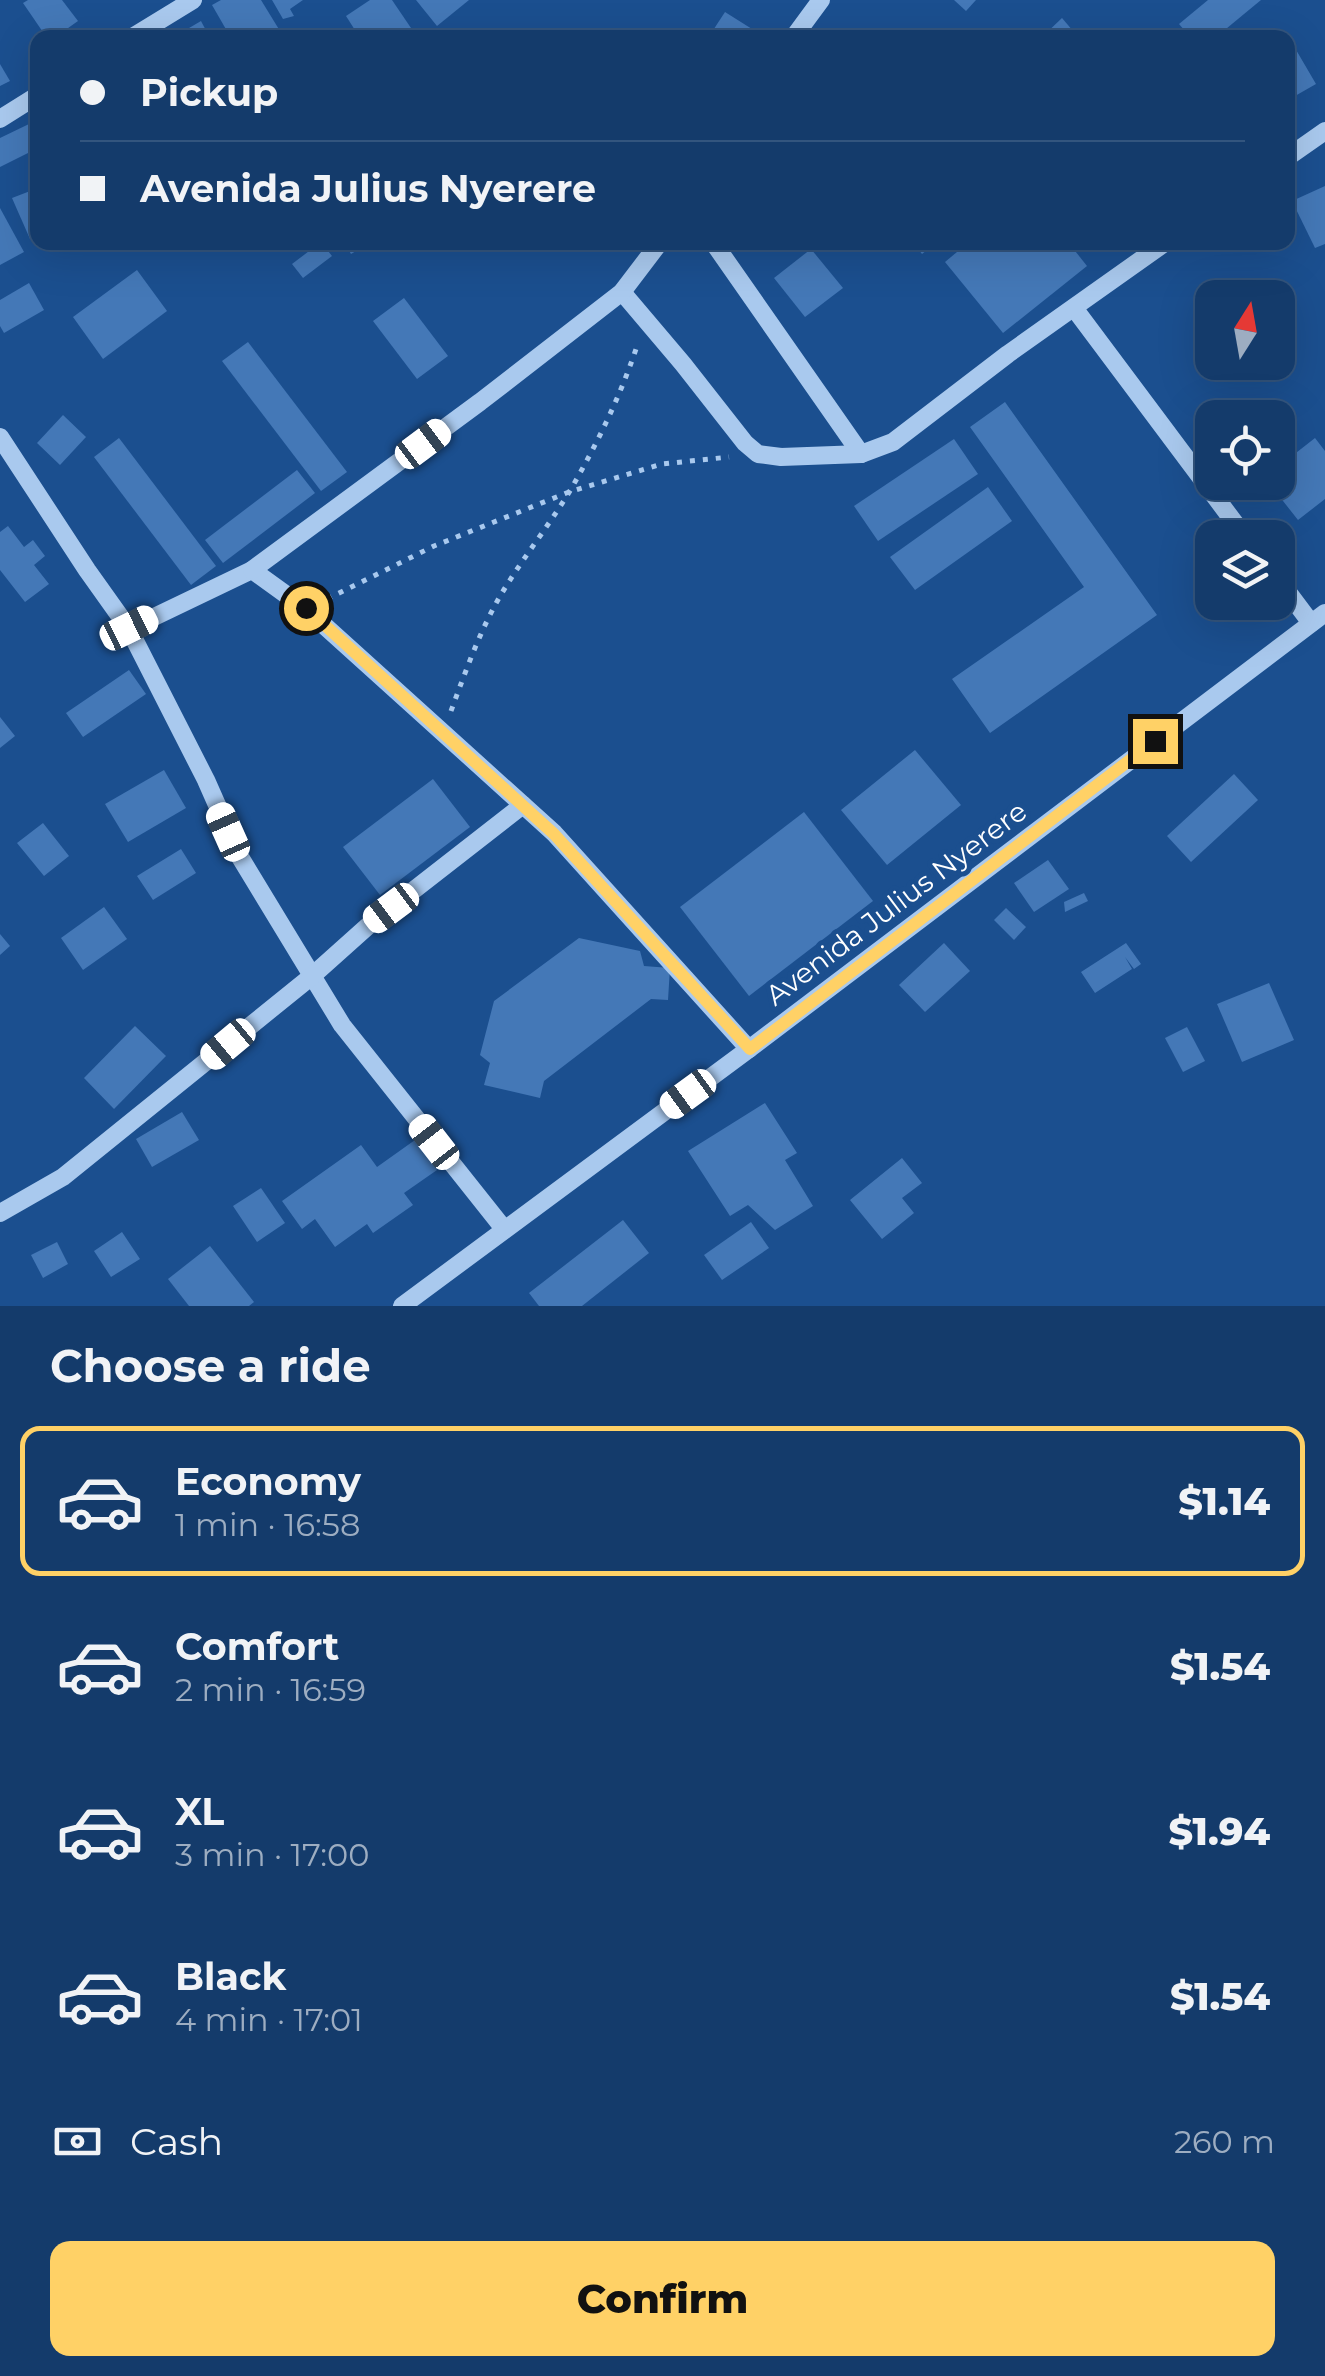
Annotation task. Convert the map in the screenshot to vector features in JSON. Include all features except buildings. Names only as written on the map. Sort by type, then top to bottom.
[{"type":"street","points":[[144,30],[193,0]]},
{"type":"street","points":[[798,30],[821,0]]},
{"type":"street","points":[[0,119],[30,100]]},
{"type":"street","points":[[1295,152],[1325,131]]},
{"type":"street","points":[[129,628],[252,570],[622,292],[654,250]]},
{"type":"street","points":[[719,250],[861,454]]},
{"type":"street","points":[[622,292],[745,444],[758,454],[861,454],[893,442],[1155,250]]},
{"type":"street","points":[[1074,308],[1233,520]]},
{"type":"street","points":[[0,436],[129,628],[206,780],[240,858],[342,1024],[504,1230]]},
{"type":"street","points":[[252,570],[306,608],[554,834],[750,1049]]},
{"type":"street","points":[[1295,596],[1318,618]]},
{"type":"street","name":"Avenida Julius Nyerere","points":[[402,1306],[750,1049],[1318,618]]},
{"type":"street","points":[[0,1214],[63,1177],[312,976],[369,925],[523,805]]},
{"type":"path","points":[[444,731],[496,602],[569,492],[619,398],[638,344],[637,310]]},
{"type":"path","points":[[306,608],[434,546],[569,492],[662,464],[758,454]]},
{"type":"route","points":[[306,608],[554,834],[750,1049],[1155,741]]}]
